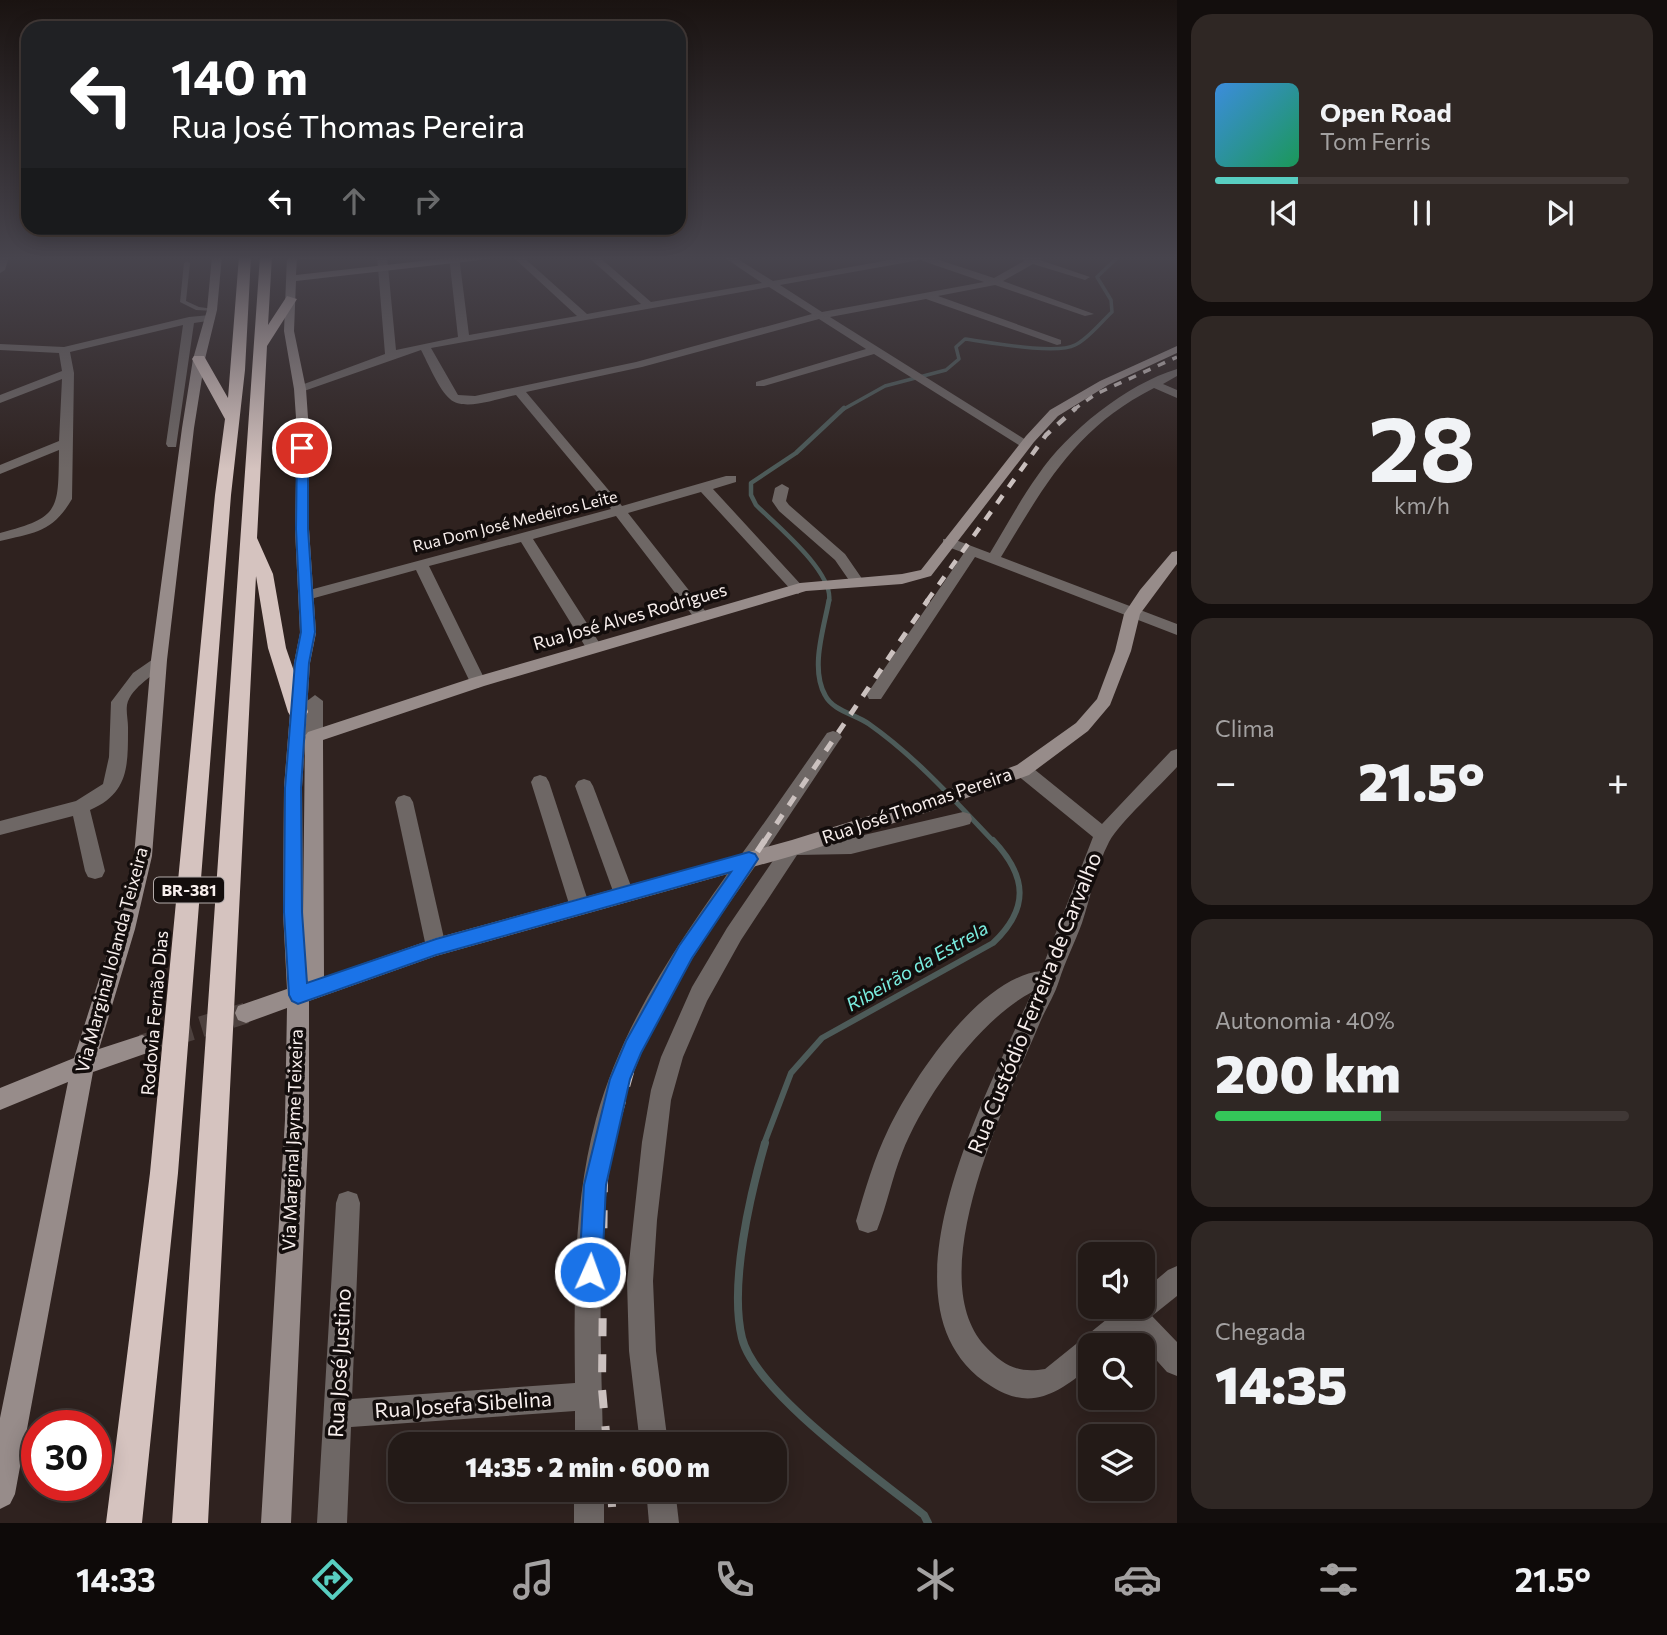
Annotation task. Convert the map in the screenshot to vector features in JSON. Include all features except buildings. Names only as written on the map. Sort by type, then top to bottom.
[{"type":"highway","name":"Rodovia Fernão Dias","points":[[124,1523],[164,1173],[240,327]]},
{"type":"highway","name":"BR-381","points":[[190,1523],[263,327]]},
{"type":"highway","points":[[262,345],[271,327]]},
{"type":"highway","points":[[199,359],[233,421]]},
{"type":"highway","points":[[250,535],[264,574],[277,648],[298,712]]},
{"type":"main road","name":"Via Marginal Iolanda Teixeira","points":[[0,1494],[83,1065],[125,929],[143,856],[159,660],[199,359],[208,327]]},
{"type":"main road","name":"Via Marginal Jayme Teixeira","points":[[276,1523],[306,993],[293,912],[293,788],[302,663],[308,632],[302,529],[303,432],[300,389],[289,327]]},
{"type":"main road","name":"Rua José Alves Rodrigues","points":[[314,736],[478,682],[802,588],[902,579],[926,573],[1025,445],[1054,413],[1066,404],[1177,349]]},
{"type":"main road","name":"Rua José Thomas Pereira","points":[[246,1013],[436,947],[792,848],[928,805],[1023,770],[1082,727],[1104,701],[1123,650],[1132,614],[1145,593],[1177,555]]},
{"type":"main road","points":[[306,993],[314,736]]},
{"type":"main road","points":[[0,1099],[83,1065],[142,1045]]},
{"type":"street","points":[[0,346],[64,351],[161,327]]},
{"type":"street","points":[[172,444],[189,327]]},
{"type":"street","points":[[388,327],[391,354]]},
{"type":"street","points":[[463,327],[464,339]]},
{"type":"street","points":[[300,389],[391,354],[530,327]]},
{"type":"street","points":[[424,346],[454,397],[464,401],[638,365],[780,327]]},
{"type":"street","points":[[839,327],[1025,445]]},
{"type":"street","points":[[1015,327],[1057,342]]},
{"type":"street","points":[[760,384],[875,350]]},
{"type":"street","points":[[0,537],[41,526],[57,513],[65,499],[68,373],[64,351]]},
{"type":"street","points":[[992,561],[1044,475],[1076,439],[1122,400],[1177,372]]},
{"type":"street","points":[[0,399],[68,373]]},
{"type":"street","points":[[1154,384],[1177,394]]},
{"type":"street","points":[[518,390],[621,513],[701,616]]},
{"type":"street","points":[[0,471],[65,443]]},
{"type":"street","name":"Rua Dom José Medeiros Leite","points":[[307,595],[420,563],[621,513],[731,479]]},
{"type":"street","points":[[704,487],[802,588]]},
{"type":"street","points":[[782,488],[779,501],[784,508],[840,557],[858,583]]},
{"type":"street","points":[[525,537],[594,647]]},
{"type":"street","points":[[948,542],[1177,630]]},
{"type":"street","points":[[875,695],[972,551]]},
{"type":"street","points":[[420,563],[478,682]]},
{"type":"street","points":[[0,828],[80,807],[100,798],[115,781],[120,727],[119,702],[159,660]]},
{"type":"street","points":[[314,736],[315,701]]},
{"type":"street","points":[[589,1432],[591,1247],[595,1185],[620,1079],[633,1048],[685,952],[833,737]]},
{"type":"street","name":"Rua Custódio Ferreira de Carvalho","points":[[1078,1360],[1051,1381],[1031,1385],[1007,1381],[988,1369],[967,1346],[956,1318],[948,1287],[950,1258],[958,1210],[972,1157],[1049,980],[1103,835],[1177,756]]},
{"type":"street","points":[[1023,770],[1103,835]]},
{"type":"street","points":[[540,782],[580,907]]},
{"type":"street","points":[[584,786],[624,894]]},
{"type":"street","points":[[404,802],[436,947]]},
{"type":"street","points":[[80,807],[95,871]]},
{"type":"street","name":"Rua José Thomas Pereira","points":[[792,848],[851,846],[963,819]]},
{"type":"street","points":[[652,1432],[642,1349],[640,1298],[642,1244],[662,1090],[676,1050],[714,967],[745,915],[792,848]]},
{"type":"street","points":[[868,1221],[899,1132],[943,1062],[986,1015],[1012,992],[1027,984],[1049,980]]},
{"type":"street","name":"Rua José Justino","points":[[332,1523],[348,1203]]},
{"type":"street","points":[[1155,1298],[1177,1279]]},
{"type":"street","points":[[1112,1333],[1130,1319]]},
{"type":"street","points":[[1137,1319],[1177,1362]]},
{"type":"street","name":"Rua Josefa Sibelina","points":[[338,1414],[589,1396]]},
{"type":"street","points":[[589,1502],[589,1523]]},
{"type":"street","points":[[662,1502],[664,1523]]},
{"type":"waterway","name":"Ribeirão da Estrela","points":[[842,410],[885,386],[946,370],[959,359],[956,347],[965,339],[1038,348],[1066,348],[1080,342],[1098,327]]},
{"type":"waterway","name":"Ribeirão da Estrela","points":[[829,600],[823,577],[813,563],[756,505],[751,495],[751,483],[796,453],[844,408]]},
{"type":"waterway","name":"Ribeirão da Estrela","points":[[829,600],[818,660],[825,695],[833,705],[869,724],[903,751],[994,842]]},
{"type":"waterway","name":"Ribeirão da Estrela","points":[[764,1144],[791,1073],[822,1038],[993,943],[1005,930],[1013,918],[1020,893],[1013,867],[993,840]]},
{"type":"waterway","name":"Ribeirão da Estrela","points":[[765,1143],[743,1240],[738,1292],[742,1338],[752,1360],[793,1408],[924,1515],[928,1523]]},
{"type":"tunnel","points":[[142,1045],[246,1013]]},
{"type":"railway","points":[[1073,410],[1096,394],[1177,357]]},
{"type":"railway","points":[[927,601],[1046,435],[1076,408]]},
{"type":"railway","points":[[764,842],[928,600]]},
{"type":"railway","points":[[611,1144],[639,1044],[679,968],[765,840]]},
{"type":"railway","points":[[606,1432],[602,1389],[604,1169],[611,1143]]},
{"type":"railway","points":[[612,1502],[613,1523]]},
{"type":"route","points":[[302,448],[302,529],[308,632],[302,663],[293,788],[293,912],[298,995],[436,947],[749,859],[685,952],[633,1048],[620,1079],[595,1185],[590,1272]]}]
